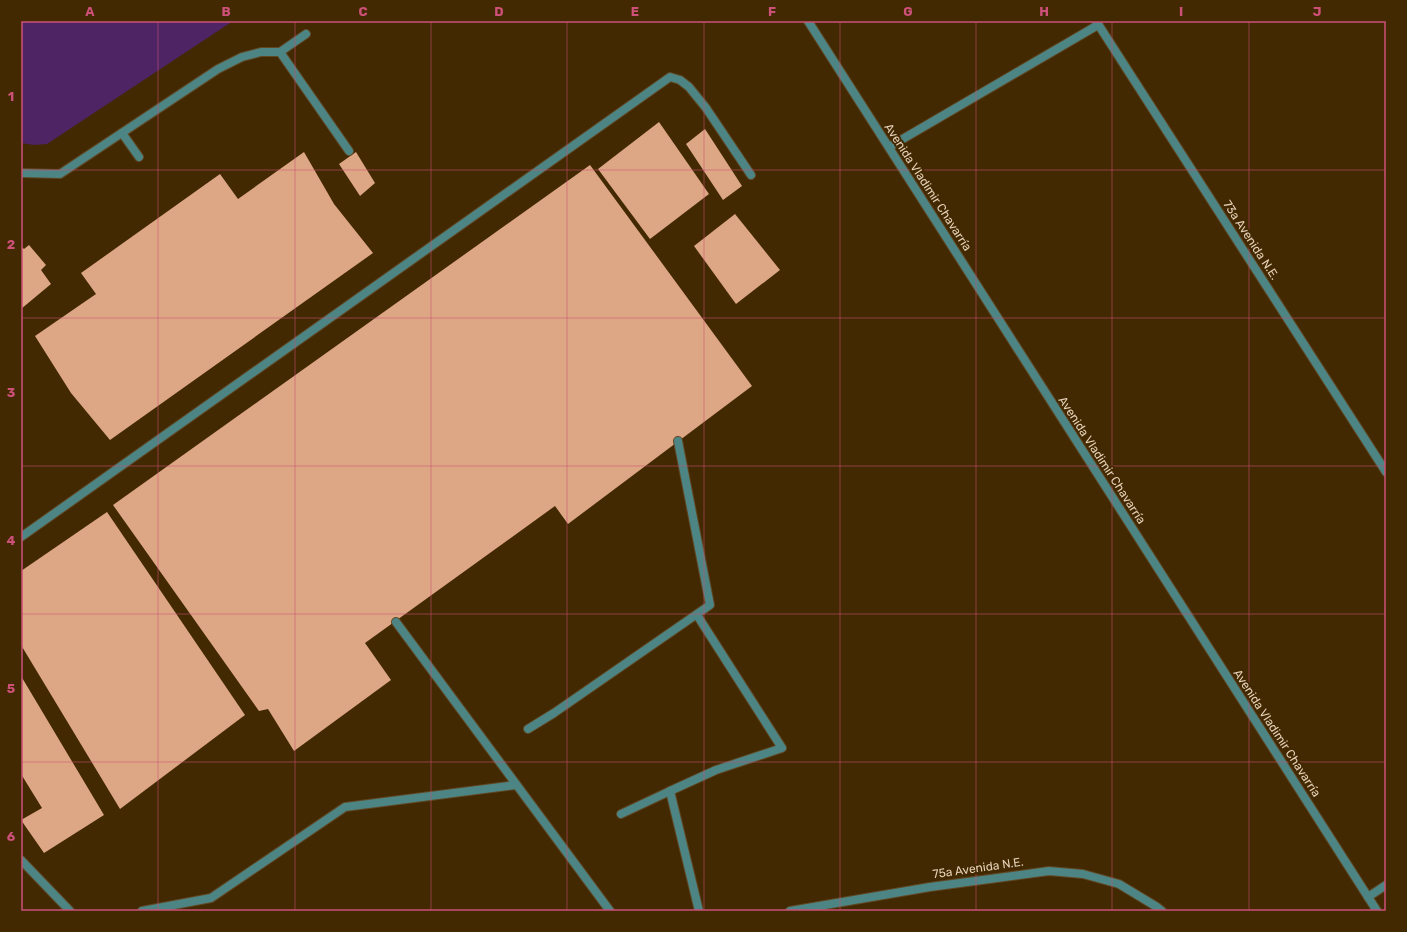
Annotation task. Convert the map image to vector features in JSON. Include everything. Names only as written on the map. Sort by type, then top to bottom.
[{"type":"street","name":"Avenida Vladimir Chavarría","points":[[808,21],[1377,911]]},
{"type":"street","points":[[888,147],[1097,23]]},
{"type":"street","name":"73a Avenida N.E.","points":[[1097,23],[1386,472]]},
{"type":"street","points":[[21,174],[60,174],[218,69],[242,57],[261,52],[280,52],[306,34]]},
{"type":"street","points":[[280,52],[349,151]]},
{"type":"street","points":[[21,537],[670,77],[680,80],[689,87],[706,108],[751,175]]},
{"type":"street","points":[[122,133],[139,157]]},
{"type":"street","points":[[528,729],[554,713],[710,605],[678,441]]},
{"type":"street","points":[[621,814],[716,770],[782,748],[697,615]]},
{"type":"street","points":[[396,622],[610,911]]},
{"type":"street","points":[[142,911],[211,898],[345,807],[516,785]]},
{"type":"street","points":[[670,791],[699,911]]},
{"type":"street","points":[[21,860],[70,911]]},
{"type":"street","name":"75a Avenida N.E.","points":[[790,911],[930,886],[1048,871],[1083,874],[1119,884],[1158,907],[1162,911]]},
{"type":"street","points":[[1368,897],[1386,885]]},
{"type":"shaded area","points":[[21,21],[233,21],[47,144],[34,145],[21,143]]},
{"type":"building","points":[[659,122],[709,194],[650,239],[598,169]]},
{"type":"building","points":[[705,129],[742,186],[723,200],[686,144]]},
{"type":"building","points":[[304,152],[334,204],[373,253],[110,440],[71,393],[35,336],[96,294],[81,273],[220,174],[238,199]]},
{"type":"building","points":[[356,152],[375,183],[360,196],[339,164]]},
{"type":"building","points":[[590,165],[752,386],[568,524],[555,506],[365,643],[391,680],[294,751],[268,709],[259,711],[113,505]]},
{"type":"building","points":[[735,214],[780,270],[736,304],[694,246]]},
{"type":"building","points":[[29,245],[46,265],[41,270],[51,284],[21,309],[21,246],[24,249]]},
{"type":"building","points":[[107,512],[245,715],[120,809],[21,645],[21,571]]},
{"type":"building","points":[[21,676],[104,815],[44,853],[21,820],[42,808],[21,774]]}]
